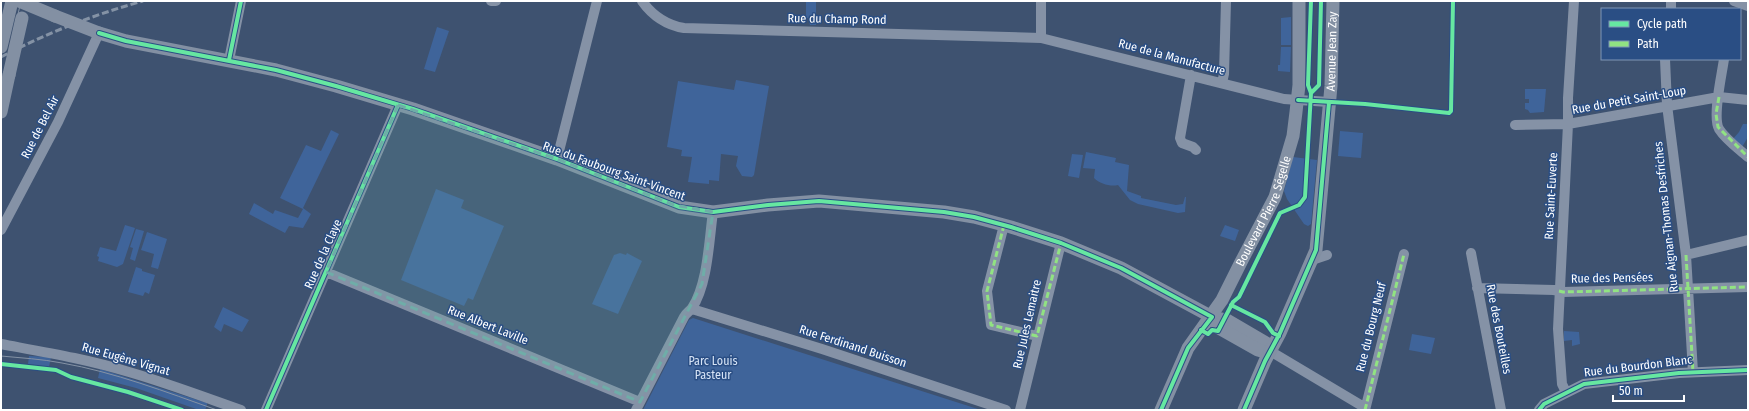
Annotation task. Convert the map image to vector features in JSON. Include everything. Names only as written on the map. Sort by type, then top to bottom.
[{"type":"main road","points":[[1,47],[4,21],[12,1]]},
{"type":"main road","points":[[1294,104],[1299,1]]},
{"type":"main road","name":"Avenue Jean Zay","points":[[1329,102],[1333,1]]},
{"type":"main road","points":[[1,112],[22,18],[24,2]]},
{"type":"main road","name":"Rue du Faubourg Saint-Vincent","points":[[24,2],[42,6],[55,16],[99,33],[126,41],[229,60],[296,75],[398,105],[557,159],[674,205],[713,212],[776,204],[820,201],[949,212],[1004,225],[1061,243],[1121,268],[1212,317],[1227,320],[1268,344],[1270,351]]},
{"type":"main road","points":[[1244,410],[1312,260],[1318,239],[1329,102]]},
{"type":"main road","name":"Boulevard Pierre Ségelle","points":[[1161,410],[1188,348],[1212,317],[1222,300],[1275,197],[1293,136],[1294,104]]},
{"type":"street","points":[[229,60],[241,1],[251,1]]},
{"type":"street","points":[[491,1],[496,1]]},
{"type":"street","points":[[557,159],[597,1]]},
{"type":"street","name":"Rue du Champ Rond","points":[[642,1],[652,14],[668,23],[684,28],[1041,38]]},
{"type":"street","points":[[1041,1],[1041,38]]},
{"type":"street","points":[[1222,84],[1224,74],[1226,1]]},
{"type":"street","name":"Rue Saint-Euverte","points":[[1566,392],[1562,384],[1558,330],[1568,98],[1574,1]]},
{"type":"street","points":[[1733,1],[1748,6]]},
{"type":"street","name":"Rue de Bel Air","points":[[1,230],[58,122],[99,33]]},
{"type":"street","name":"Rue de la Manufacture","points":[[1041,38],[1191,75],[1294,104],[1329,102]]},
{"type":"street","name":"Rue Aignan-Thomas Desfriches","points":[[1665,60],[1667,105],[1686,255],[1693,372]]},
{"type":"street","points":[[1724,60],[1716,114],[1718,127],[1748,157]]},
{"type":"street","points":[[1191,75],[1180,138],[1182,143],[1193,147],[1196,150]]},
{"type":"street","name":"Rue du Petit Saint-Loup","points":[[1515,125],[1568,124],[1667,105],[1719,97],[1748,100]]},
{"type":"street","name":"Rue de la Claye","points":[[266,410],[398,105]]},
{"type":"street","points":[[638,406],[684,317],[692,309],[702,284],[713,212]]},
{"type":"street","points":[[1004,225],[987,290],[990,325],[1037,336]]},
{"type":"street","points":[[1686,255],[1748,240]]},
{"type":"street","name":"Rue Jules Lemaitre","points":[[1020,410],[1061,243]]},
{"type":"street","name":"Rue des Bouteilles","points":[[1471,253],[1501,410]]},
{"type":"street","name":"Rue du Bourg Neuf","points":[[1364,408],[1404,254]]},
{"type":"street","points":[[1312,260],[1327,255]]},
{"type":"street","name":"Rue Albert Laville","points":[[326,272],[638,406]]},
{"type":"street","name":"Rue des Pensées","points":[[1477,288],[1559,291],[1748,287]]},
{"type":"street","name":"Rue Ferdinand Buisson","points":[[692,309],[822,349],[1006,410]]},
{"type":"street","name":"Rue Eugène Vignat","points":[[1,344],[76,358],[129,372],[241,410]]},
{"type":"street","points":[[1270,351],[1364,408]]},
{"type":"street","name":"Rue du Bourdon Blanc","points":[[1539,410],[1544,404],[1584,384],[1640,376],[1748,370]]},
{"type":"highlighted area","points":[[398,105],[557,159],[674,205],[713,212],[702,284],[640,402],[326,272]]},
{"type":"green space","points":[[806,1],[816,1],[816,25],[810,25],[808,18],[806,18]]},
{"type":"green space","points":[[1291,17],[1291,45],[1281,45],[1281,18]]},
{"type":"green space","points":[[437,27],[449,31],[435,72],[424,69]]},
{"type":"green space","points":[[1281,47],[1291,47],[1290,72],[1278,71],[1278,65],[1280,65]]},
{"type":"green space","points":[[736,80],[769,86],[754,175],[752,177],[742,176],[736,166],[738,156],[721,154],[719,181],[709,180],[709,184],[688,182],[692,157],[681,156],[682,150],[667,147],[678,81],[734,90]]},
{"type":"green space","points":[[1525,89],[1546,89],[1544,112],[1530,113],[1525,109],[1525,103],[1529,103],[1529,99],[1525,99]]},
{"type":"green space","points":[[1743,124],[1748,124],[1748,137],[1742,147],[1733,139]]},
{"type":"green space","points":[[331,130],[339,134],[303,208],[311,214],[303,228],[289,226],[285,233],[249,214],[254,203],[273,214],[275,210],[298,218],[303,209],[280,198],[306,145],[321,151]]},
{"type":"green space","points":[[1340,131],[1363,133],[1361,158],[1338,156]]},
{"type":"green space","points":[[1086,152],[1116,158],[1115,162],[1129,165],[1127,191],[1141,196],[1141,198],[1176,205],[1183,204],[1186,197],[1185,212],[1178,213],[1138,204],[1130,200],[1118,185],[1115,186],[1099,182],[1094,178],[1095,169],[1083,168]]},
{"type":"green space","points":[[1072,154],[1083,155],[1079,178],[1068,176]]},
{"type":"green space","points":[[1293,157],[1317,160],[1311,224],[1308,226],[1304,224],[1287,199],[1284,191]]},
{"type":"green space","points":[[436,189],[464,200],[461,208],[504,226],[473,300],[468,298],[464,306],[401,280]]},
{"type":"green space","points":[[125,225],[135,228],[123,264],[117,267],[98,261],[99,257],[97,256],[100,247],[116,251]]},
{"type":"green space","points":[[1225,225],[1239,230],[1235,241],[1220,236]]},
{"type":"green space","points":[[136,229],[144,231],[135,261],[130,259],[133,248],[130,247]]},
{"type":"green space","points":[[147,232],[167,239],[158,269],[151,267],[154,254],[141,250]]},
{"type":"green space","points":[[620,253],[626,255],[627,253],[642,261],[618,314],[592,304],[614,255]]},
{"type":"green space","points":[[136,267],[142,269],[142,271],[155,275],[149,294],[145,292],[143,296],[128,292]]},
{"type":"green space","points":[[223,307],[249,320],[242,332],[224,324],[221,332],[214,327]]},
{"type":"green space","name":"Parc Louis Pasteur","points":[[693,318],[981,410],[643,410],[689,320]]},
{"type":"green space","points":[[1564,331],[1579,332],[1580,344],[1572,346],[1572,340],[1564,341]]},
{"type":"green space","points":[[1412,334],[1435,338],[1431,354],[1409,350]]},
{"type":"green space","points":[[29,356],[51,357],[49,367],[28,364]]},
{"type":"green space","points":[[100,369],[207,403],[207,405],[205,410],[199,410],[136,388],[98,378]]},
{"type":"tram line","points":[[1,89],[21,1]]},
{"type":"tram line","points":[[1,356],[54,362],[81,367],[140,383],[217,410]]},
{"type":"railway","points":[[1,57],[70,25],[143,1]]},
{"type":"marked path","points":[[1719,97],[1716,114],[1718,127],[1748,157]]},
{"type":"marked path","points":[[1004,225],[987,291],[991,325],[1037,336],[1061,243]]},
{"type":"marked path","points":[[1365,410],[1404,254]]},
{"type":"marked path","points":[[1686,255],[1693,372]]},
{"type":"marked path","points":[[1559,291],[1748,287]]},
{"type":"cycle path","points":[[229,60],[241,1]]},
{"type":"cycle path","points":[[1201,330],[1208,334],[1212,330],[1218,331],[1233,302],[1239,297],[1280,213],[1299,205],[1305,197],[1311,93],[1308,85],[1311,1]]},
{"type":"cycle path","points":[[1311,93],[1319,85],[1321,1]]},
{"type":"cycle path","points":[[1298,100],[1365,104],[1449,113],[1451,111],[1453,1]]},
{"type":"cycle path","points":[[99,33],[126,41],[276,70],[413,109],[557,159],[679,207],[713,212],[768,205],[819,201],[944,212],[974,217],[1061,243],[1121,268],[1212,317],[1188,348],[1161,410]]},
{"type":"cycle path","points":[[1244,410],[1265,361],[1280,333],[1316,250],[1329,102]]},
{"type":"cycle path","points":[[266,410],[398,105]]},
{"type":"cycle path","points":[[1231,305],[1265,322],[1273,333],[1279,336]]},
{"type":"cycle path","points":[[1,364],[56,370],[71,377],[128,392],[182,410]]},
{"type":"cycle path","points":[[1539,410],[1544,404],[1584,384],[1679,373],[1748,370]]}]
